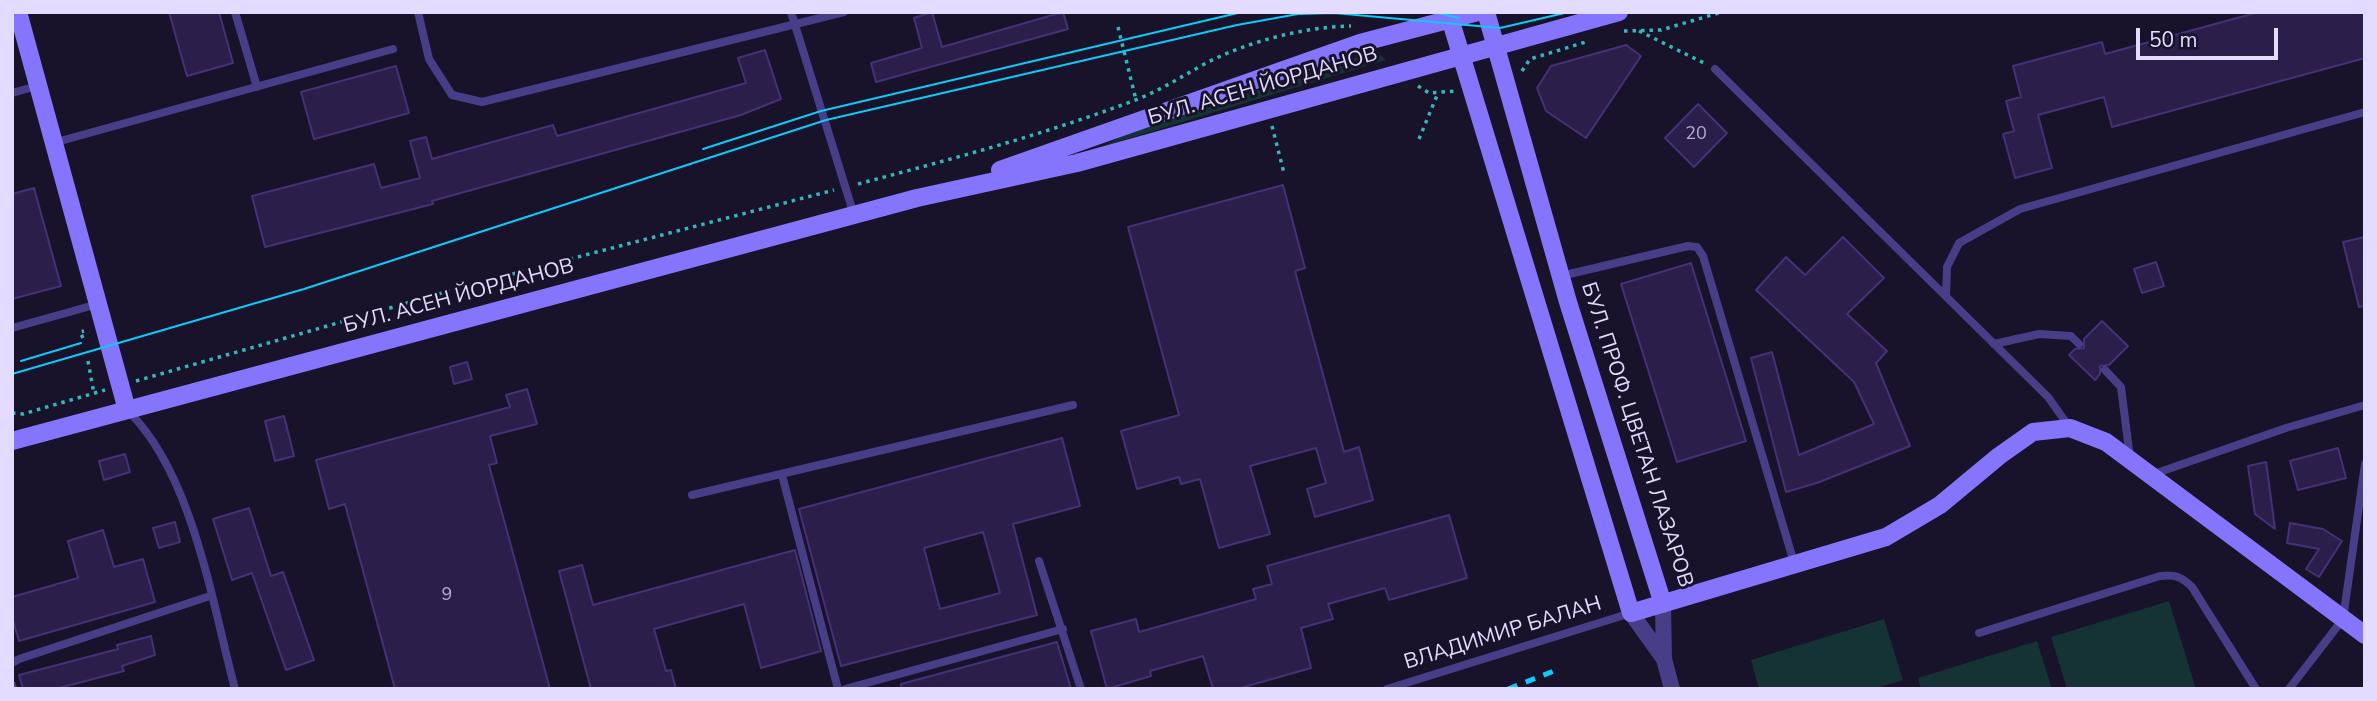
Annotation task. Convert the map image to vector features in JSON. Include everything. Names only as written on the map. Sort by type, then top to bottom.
[{"type":"street","points":[[19,12],[127,410]]},
{"type":"street","name":"БУЛ. АСЕН ЙОРДАНОВ","points":[[917,198],[1360,43],[1450,16],[1478,12]]},
{"type":"street","name":"БУЛ. ПРОФ. ЦВЕТАН ЛАЗАРОВ","points":[[1486,12],[1561,276],[1663,604],[1886,537],[1940,505],[1999,456],[2033,432],[2070,428],[2106,442],[2365,635]]},
{"type":"street","name":"БУЛ. АСЕН ЙОРДАНОВ","points":[[12,441],[917,198],[1076,163],[1619,12]]},
{"type":"street","points":[[1450,16],[1631,613],[1664,659]]},
{"type":"street","points":[[1631,613],[1663,604],[1664,659],[1672,689]]},
{"type":"lane","points":[[235,12],[257,87]]},
{"type":"lane","points":[[418,12],[429,59],[452,95],[482,102],[844,12]]},
{"type":"lane","points":[[791,12],[854,215]]},
{"type":"lane","points":[[53,143],[393,49]]},
{"type":"lane","points":[[1715,69],[2048,397],[2070,428]]},
{"type":"lane","points":[[12,93],[37,86]]},
{"type":"lane","points":[[1946,296],[1948,267],[1959,243],[2020,209],[2365,112]]},
{"type":"lane","points":[[1561,276],[1688,246],[1697,247],[1703,256],[1795,566]]},
{"type":"lane","points":[[12,328],[98,304]]},
{"type":"lane","points":[[1994,344],[2039,334],[2071,336],[2079,344]]},
{"type":"lane","points":[[2105,370],[2121,387],[2130,461]]},
{"type":"lane","points":[[692,495],[1073,405]]},
{"type":"lane","points":[[2149,476],[2286,428],[2365,405]]},
{"type":"lane","points":[[127,410],[146,428],[183,496],[235,689]]},
{"type":"lane","points":[[2289,689],[2343,619],[2365,464]]},
{"type":"lane","points":[[782,475],[838,689]]},
{"type":"lane","points":[[1039,561],[1081,689]]},
{"type":"lane","points":[[1979,633],[2160,576],[2172,575],[2184,579],[2192,587],[2256,689]]},
{"type":"lane","points":[[12,663],[210,596]]},
{"type":"lane","name":"ВЛАДИМИР БАЛАН","points":[[1387,689],[1631,613]]},
{"type":"lane","points":[[845,689],[1063,629]]},
{"type":"path","points":[[1618,33],[1630,29],[1661,30],[1723,12]]},
{"type":"path","points":[[1297,26],[1298,33]]},
{"type":"path","points":[[1118,27],[1136,100]]},
{"type":"path","points":[[137,381],[463,287],[1004,144],[1136,100],[1168,87],[1212,60],[1298,33],[1335,27],[1362,28]]},
{"type":"path","points":[[1630,29],[1644,33],[1715,69]]},
{"type":"path","points":[[1515,75],[1521,73],[1530,59],[1595,40]]},
{"type":"path","points":[[1415,83],[1423,91],[1457,91]]},
{"type":"path","points":[[1419,139],[1438,93]]},
{"type":"path","points":[[1272,126],[1284,173]]},
{"type":"path","points":[[83,338],[80,332],[84,331]]},
{"type":"path","points":[[88,361],[96,399]]},
{"type":"path","points":[[12,413],[23,414],[103,391]]},
{"type":"green space","points":[[1376,51],[1386,60],[1104,146],[1130,132]]},
{"type":"green space","points":[[2169,601],[2196,689],[2067,689],[2051,637]]},
{"type":"green space","points":[[1884,619],[1903,680],[1874,689],[1759,689],[1751,660]]},
{"type":"green space","points":[[2037,641],[2052,689],[1921,689],[1918,678]]},
{"type":"building","points":[[169,12],[219,12],[233,63],[187,76]]},
{"type":"building","points":[[932,12],[942,47],[1063,12],[1068,29],[876,82],[871,63],[922,48],[914,18]]},
{"type":"building","points":[[2259,12],[2365,12],[2365,58],[2112,127],[2104,97],[2038,115],[2052,168],[2015,178],[2003,134],[2014,131],[2006,101],[2021,97],[2013,66],[2102,42],[2105,54]]},
{"type":"building","points":[[1626,45],[1641,56],[1586,138],[1546,111],[1537,88],[1551,66]]},
{"type":"building","points":[[765,50],[781,99],[741,115],[432,201],[433,204],[265,247],[252,196],[374,164],[381,188],[420,178],[410,141],[426,137],[432,159],[553,125],[557,136],[746,83],[738,58]]},
{"type":"building","points":[[396,66],[409,113],[314,139],[301,92]]},
{"type":"building","points":[[1698,104],[1727,133],[1694,167],[1665,138]]},
{"type":"building","points":[[1283,185],[1305,268],[1295,271],[1344,452],[1359,447],[1373,500],[1315,517],[1307,489],[1326,483],[1316,448],[1250,466],[1270,534],[1219,548],[1200,479],[1181,484],[1179,477],[1137,489],[1121,431],[1179,415],[1128,227]]},
{"type":"building","points":[[34,188],[61,286],[12,299],[12,194]]},
{"type":"building","points":[[1843,237],[1884,278],[1847,314],[1887,351],[1876,363],[1910,446],[1817,483],[1786,492],[1751,358],[1772,352],[1799,455],[1874,424],[1854,382],[1756,290],[1786,257],[1805,275]]},
{"type":"building","points":[[2365,237],[2365,306],[2359,307],[2343,242]]},
{"type":"building","points":[[2156,262],[2164,286],[2142,293],[2134,269]]},
{"type":"building","points":[[1691,263],[1746,441],[1677,462],[1621,284]]},
{"type":"building","points":[[2102,321],[2128,346],[2109,365],[2100,366],[2100,374],[2095,380],[2069,355],[2075,349],[2084,348],[2084,339]]},
{"type":"building","points":[[467,362],[472,379],[454,384],[450,367]]},
{"type":"building","points":[[527,389],[537,424],[490,436],[497,463],[489,465],[550,689],[395,689],[345,504],[329,509],[316,460],[510,407],[506,395]]},
{"type":"building","points":[[284,416],[294,456],[275,461],[265,421]]},
{"type":"building","points":[[1062,438],[1080,506],[1013,524],[1037,615],[841,666],[799,509]],"holes":[[[983,532],[1000,593],[940,609],[924,548]]]},
{"type":"building","points":[[2338,448],[2346,478],[2298,490],[2290,461]]},
{"type":"building","points":[[125,454],[130,472],[104,480],[99,461]]},
{"type":"building","points":[[2266,462],[2275,529],[2255,514],[2248,466]]},
{"type":"building","points":[[249,508],[271,576],[283,572],[314,660],[286,670],[252,573],[232,580],[213,519]]},
{"type":"building","points":[[1449,515],[1467,578],[1389,600],[1385,588],[1328,604],[1333,619],[1301,628],[1311,668],[1237,689],[1213,689],[1203,656],[1150,671],[1151,676],[1107,689],[1091,631],[1136,619],[1139,632],[1256,599],[1253,589],[1272,584],[1267,566]]},
{"type":"building","points":[[175,522],[180,542],[159,548],[153,528]]},
{"type":"building","points":[[2290,523],[2323,529],[2342,541],[2319,577],[2306,569],[2319,549],[2287,543]]},
{"type":"building","points":[[103,530],[114,567],[143,559],[155,602],[19,641],[12,617],[12,597],[78,578],[68,541]]},
{"type":"building","points":[[795,550],[821,651],[761,668],[744,604],[654,629],[666,671],[671,670],[676,689],[591,689],[559,571],[582,565],[593,605]]},
{"type":"building","points":[[151,636],[155,655],[122,666],[124,671],[55,689],[23,689],[19,675],[118,649],[117,645]]},
{"type":"building","points":[[1057,642],[1071,689],[901,689],[901,684]]},
{"type":"tram line","points":[[703,149],[821,111],[1242,12]]},
{"type":"tram line","points":[[1433,12],[1459,18]]},
{"type":"tram line","points":[[12,374],[304,289],[826,120],[1237,25],[1298,14],[1334,13],[1500,28],[1569,12]]},
{"type":"tram line","points":[[21,361],[81,343]]},
{"type":"railway","points":[[1508,689],[1559,669]]}]
